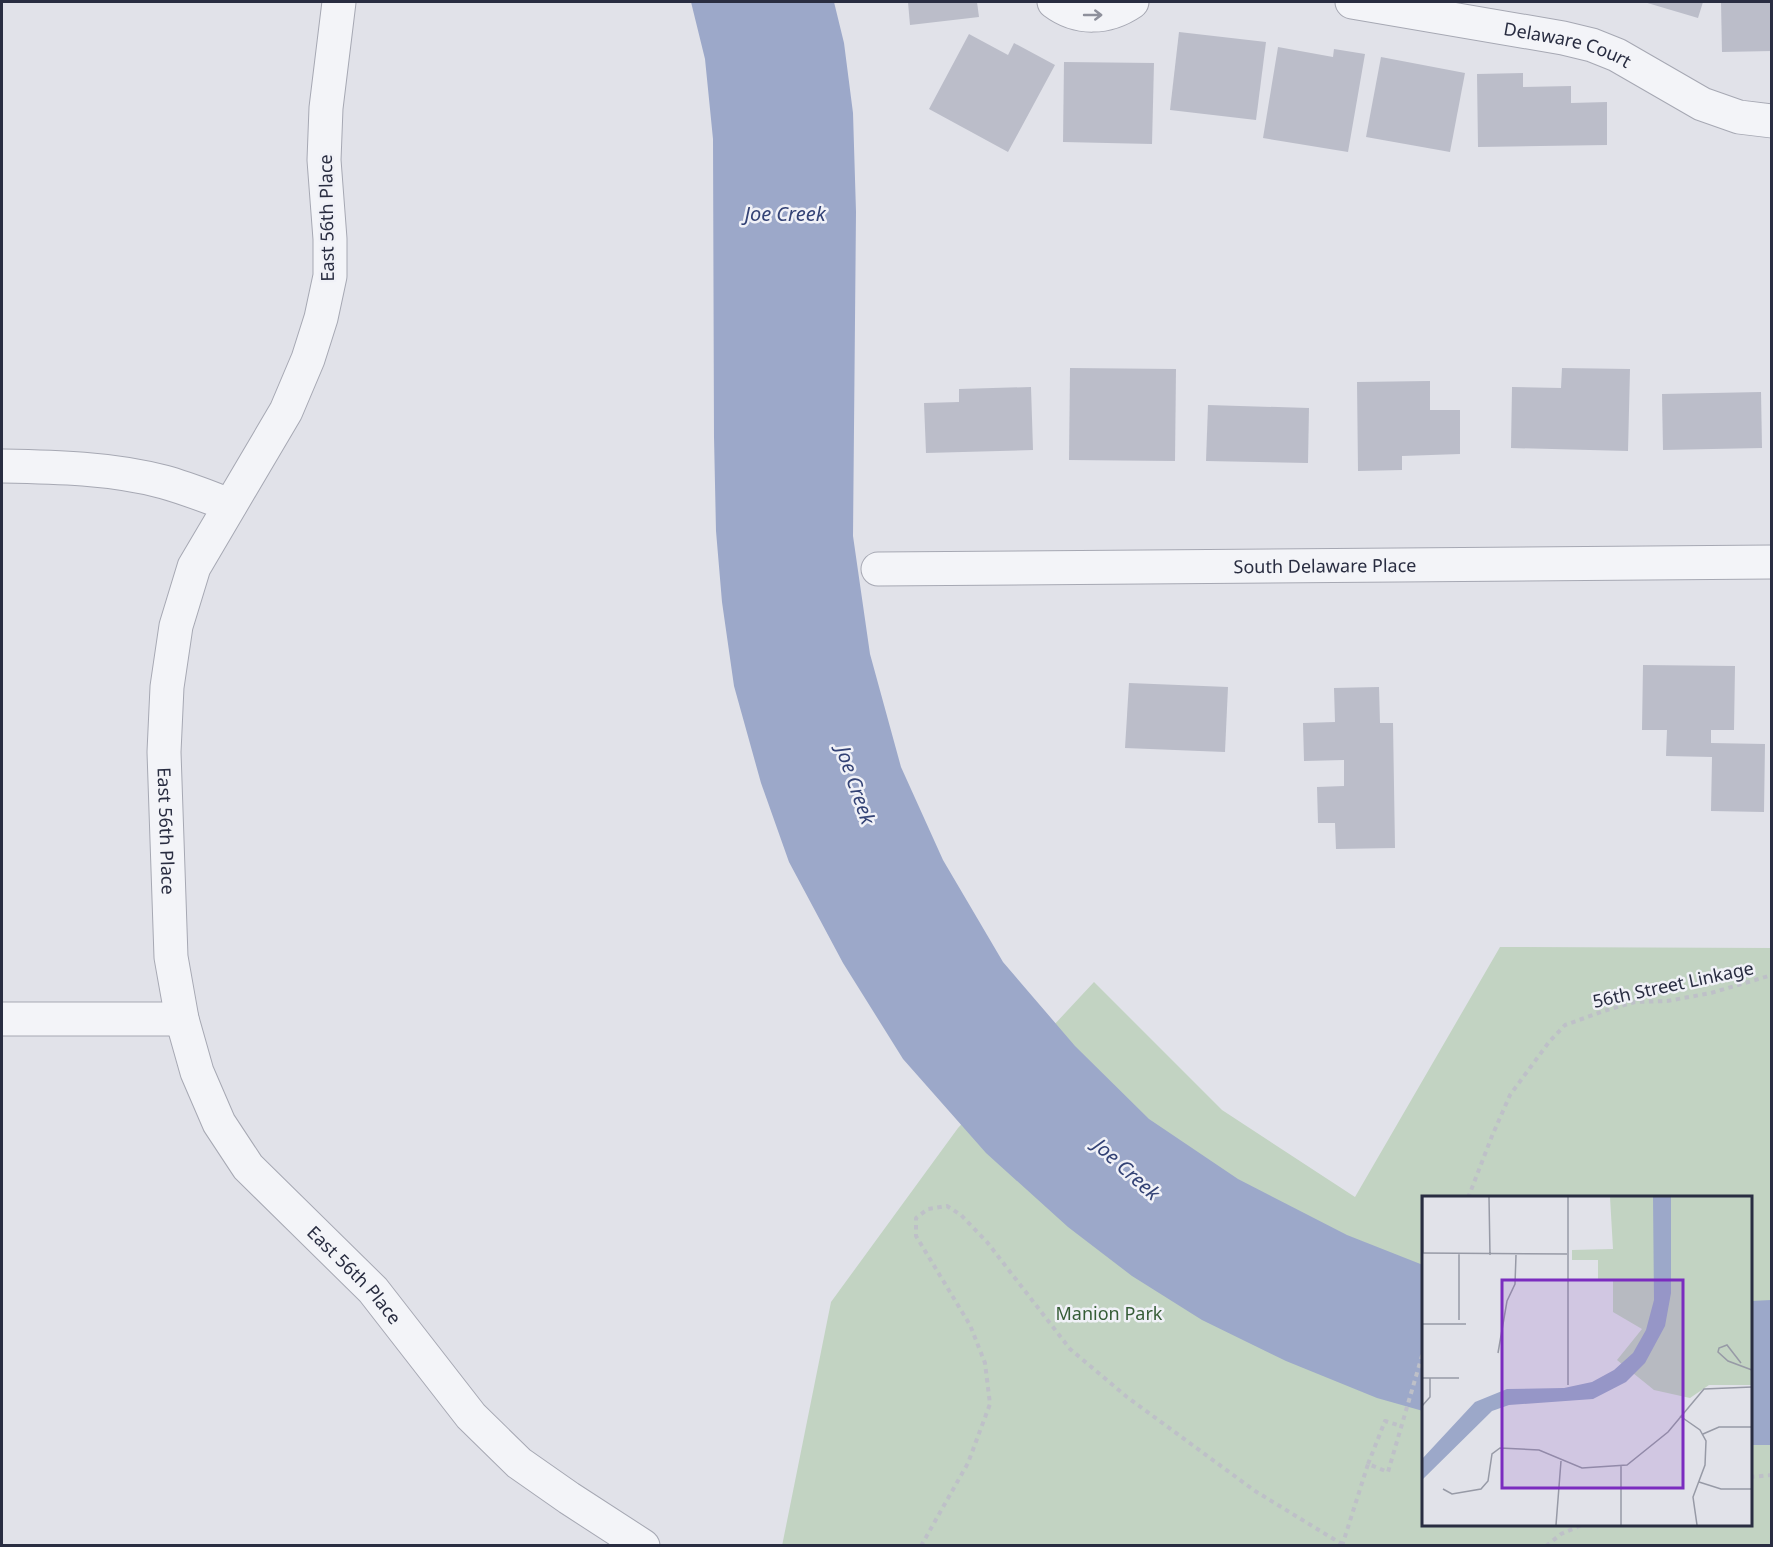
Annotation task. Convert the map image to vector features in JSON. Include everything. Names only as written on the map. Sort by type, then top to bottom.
[{"type":"street","name":"East 56th Place","points":[[339,2],[326,108],[324,160],[330,239],[330,276],[324,308],[308,359],[286,411],[194,567],[176,626],[167,687],[164,752],[171,957],[182,1019],[197,1072],[219,1123],[248,1167],[373,1290],[471,1416],[519,1463],[603,1535],[643,1545]]},
{"type":"street","points":[[1054,2],[1067,10],[1089,16],[1112,13],[1132,2]]},
{"type":"street","name":"Delaware Court","points":[[1352,2],[1592,45],[1617,55],[1702,104],[1739,117],[1772,121]]},
{"type":"street","points":[[2,466],[56,467],[117,473],[163,482],[230,505]]},
{"type":"street","name":"South Delaware Place","points":[[878,569],[1772,562]]},
{"type":"street","points":[[2,1019],[182,1019]]},
{"type":"path","name":"56th Street Linkage","points":[[1468,1196],[1491,1136],[1510,1095],[1549,1042],[1565,1025],[1635,1002],[1667,1001],[1711,993],[1772,975]]},
{"type":"path","points":[[921,1545],[968,1463],[990,1404],[985,1363],[970,1325],[916,1236],[916,1218],[928,1209],[947,1206],[961,1215],[987,1242],[1070,1349],[1127,1397],[1255,1491],[1343,1545],[1384,1421],[1401,1426]]},
{"type":"path","points":[[1368,1464],[1388,1472],[1422,1356]]},
{"type":"path","points":[[1752,1477],[1772,1475]]},
{"type":"path","points":[[1546,1545],[1561,1534],[1579,1526]]},
{"type":"green space","name":"Manion Park","points":[[1500,947],[1771,948],[1771,1545],[782,1546],[831,1302],[958,1128],[1094,982],[1222,1110],[1355,1197]]},
{"type":"water","name":"Joe Creek","points":[[691,2],[834,2],[844,43],[853,113],[856,212],[853,536],[870,654],[901,767],[943,860],[1003,962],[1075,1046],[1149,1119],[1238,1179],[1347,1235],[1422,1265],[1422,1411],[1377,1398],[1286,1361],[1202,1320],[1132,1276],[1068,1227],[986,1153],[903,1059],[843,963],[789,862],[761,783],[734,686],[722,602],[716,531],[714,437],[713,139],[705,59]]},
{"type":"water","points":[[1771,1300],[1771,1445],[1752,1445],[1752,1301]]},
{"type":"building","points":[[908,2],[977,2],[979,17],[910,25]]},
{"type":"building","points":[[1644,2],[1703,2],[1698,18]]},
{"type":"building","points":[[1721,2],[1772,2],[1772,51],[1722,52]]},
{"type":"building","points":[[1179,32],[1266,42],[1256,120],[1170,110]]},
{"type":"building","points":[[969,34],[1008,55],[1014,43],[1055,65],[1008,152],[929,109]]},
{"type":"building","points":[[1278,47],[1333,57],[1334,49],[1365,54],[1348,152],[1263,138]]},
{"type":"building","points":[[1381,57],[1465,73],[1450,152],[1366,137]]},
{"type":"building","points":[[1064,62],[1154,63],[1152,144],[1063,142]]},
{"type":"building","points":[[1523,73],[1523,87],[1571,86],[1571,103],[1607,102],[1607,145],[1478,147],[1477,74]]},
{"type":"building","points":[[1070,368],[1176,369],[1175,461],[1069,460]]},
{"type":"building","points":[[1562,368],[1630,369],[1628,451],[1511,448],[1512,387],[1561,388]]},
{"type":"building","points":[[1430,381],[1430,410],[1460,410],[1460,454],[1402,456],[1402,470],[1358,471],[1357,382]]},
{"type":"building","points":[[1031,387],[1033,450],[926,453],[924,403],[959,402],[959,389]]},
{"type":"building","points":[[1761,392],[1762,448],[1663,450],[1662,394]]},
{"type":"building","points":[[1208,405],[1309,408],[1308,463],[1206,461]]},
{"type":"building","points":[[1643,665],[1735,666],[1734,730],[1711,730],[1711,743],[1765,744],[1764,812],[1711,811],[1712,757],[1666,756],[1667,730],[1642,730]]},
{"type":"building","points":[[1129,683],[1228,687],[1225,752],[1125,748]]},
{"type":"building","points":[[1379,687],[1380,723],[1393,723],[1395,848],[1336,849],[1335,823],[1318,823],[1317,787],[1344,786],[1344,760],[1304,761],[1303,723],[1335,722],[1334,688]]}]
